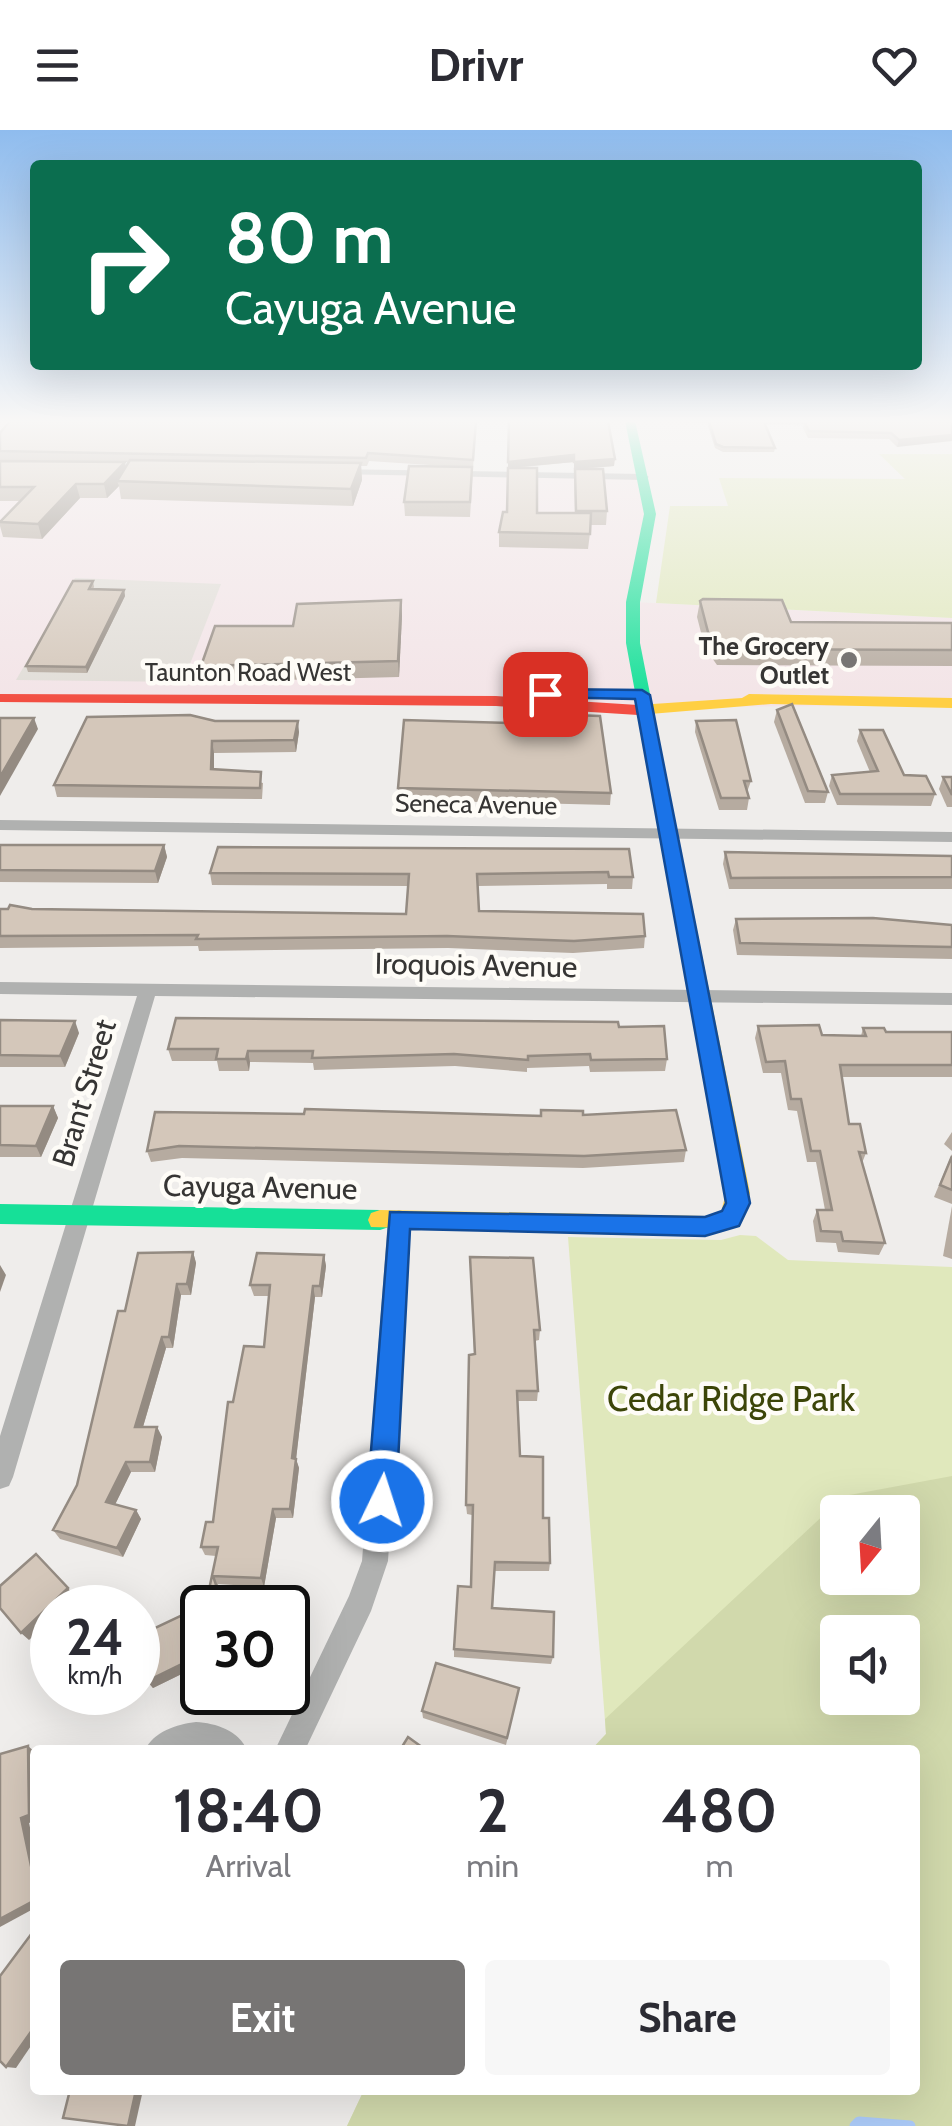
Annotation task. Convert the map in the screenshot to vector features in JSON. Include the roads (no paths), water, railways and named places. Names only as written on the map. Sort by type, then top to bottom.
[{"type":"street","points":[[649,514],[632,618],[643,701],[698,994]]},
{"type":"street","name":"Taunton Road West","points":[[0,698],[643,701],[729,708],[766,702],[952,703]]},
{"type":"street","name":"Seneca Avenue","points":[[0,825],[952,837]]},
{"type":"street","name":"Iroquois Avenue","points":[[0,988],[952,999]]},
{"type":"street","name":"Brant Street","points":[[0,1477],[148,989]]},
{"type":"street","name":"Cayuga Avenue","points":[[0,1214],[705,1226],[730,1219],[738,1194],[698,994]]},
{"type":"street","points":[[292,1745],[361,1602],[374,1561],[399,1219]]},
{"type":"street","points":[[173,1745],[198,1735],[216,1738],[225,1745]]},
{"type":"waterway","points":[[855,2126],[859,2122],[910,2126]]},
{"type":"place","name":"The Grocery Outlet","points":[[849,660]]},
{"type":"park label","name":"Cedar Ridge Park","points":[[731,1398]]}]
